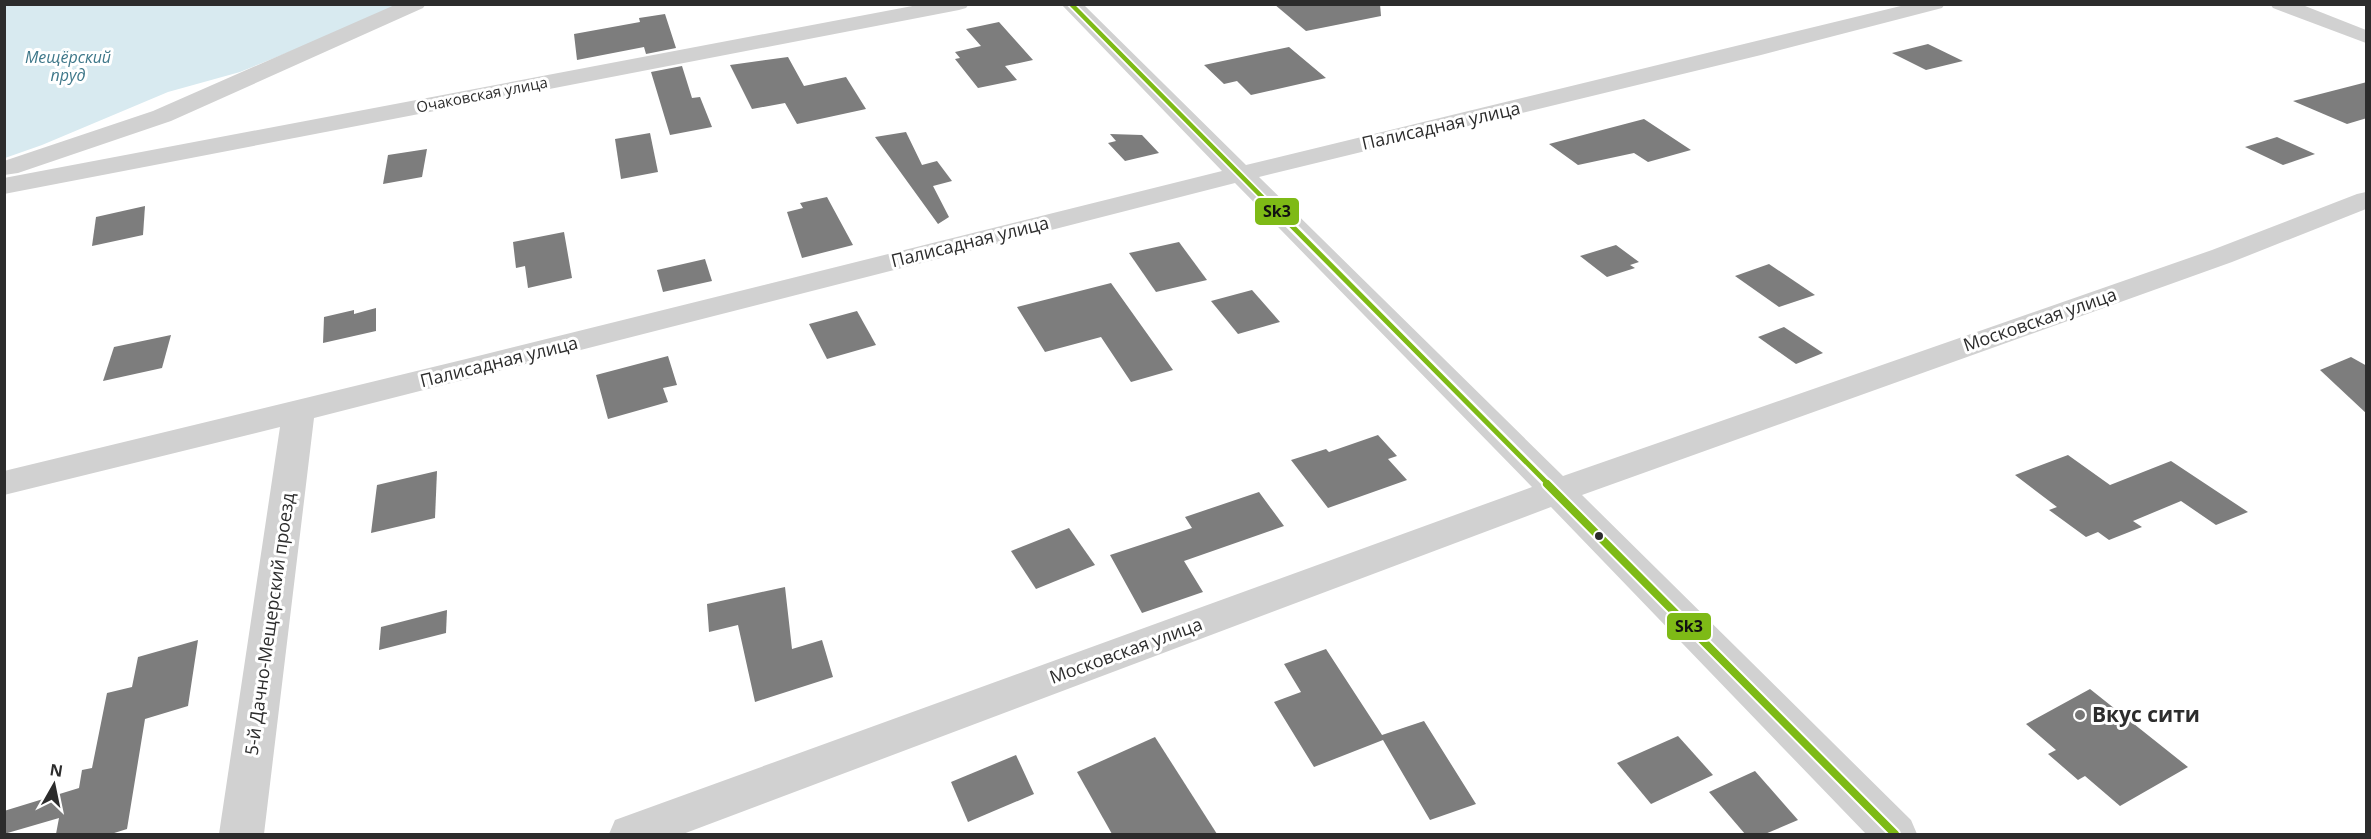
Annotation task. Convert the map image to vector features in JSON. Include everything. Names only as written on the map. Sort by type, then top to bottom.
[{"type":"street","points":[[4,170],[162,116],[416,4]]},
{"type":"street","name":"Очаковская улица","points":[[4,186],[959,4]]},
{"type":"street","points":[[1071,4],[1895,834]]},
{"type":"street","name":"Палисадная улица","points":[[4,483],[298,413],[1240,174],[1798,41],[1935,4]]},
{"type":"street","points":[[2280,4],[2367,37]]},
{"type":"street","name":"Московская улица","points":[[631,834],[1557,491],[2222,256],[2367,200]]},
{"type":"street","name":"5-й Дачно-Мещерский проезд","points":[[241,834],[298,413]]},
{"type":"water","name":"Мещёрский пруд","points":[[4,5],[404,5],[240,72],[168,92],[42,145],[5,158]]},
{"type":"building","points":[[1274,4],[1380,4],[1381,16],[1306,31]]},
{"type":"building","points":[[665,14],[676,48],[646,54],[644,47],[577,60],[574,34],[640,22],[639,18]]},
{"type":"building","points":[[999,22],[1033,60],[1005,66],[1017,80],[978,88],[955,59],[960,58],[955,52],[981,46],[966,29]]},
{"type":"building","points":[[1928,44],[1963,61],[1926,70],[1892,53]]},
{"type":"building","points":[[1289,47],[1326,78],[1251,95],[1237,81],[1224,84],[1204,65]]},
{"type":"building","points":[[788,57],[804,86],[846,77],[866,109],[797,124],[785,103],[752,109],[730,65]]},
{"type":"building","points":[[682,66],[692,98],[700,97],[712,127],[670,135],[651,72]]},
{"type":"building","points":[[2367,82],[2367,118],[2347,124],[2293,101]]},
{"type":"building","points":[[1644,119],[1691,150],[1648,162],[1634,153],[1578,165],[1549,144]]},
{"type":"building","points":[[906,132],[922,165],[937,161],[952,181],[933,186],[949,217],[938,224],[875,137]]},
{"type":"building","points":[[650,133],[658,172],[621,179],[615,139]]},
{"type":"building","points":[[1110,134],[1142,135],[1159,153],[1125,161],[1108,143],[1116,141]]},
{"type":"building","points":[[2277,137],[2315,154],[2283,165],[2245,147]]},
{"type":"building","points":[[427,149],[422,177],[383,184],[388,155]]},
{"type":"building","points":[[827,197],[853,245],[802,258],[787,212],[803,208],[800,203]]},
{"type":"building","points":[[145,206],[143,235],[92,246],[96,217]]},
{"type":"building","points":[[564,232],[572,278],[528,288],[525,266],[516,268],[513,242]]},
{"type":"building","points":[[1179,242],[1207,280],[1156,292],[1129,253]]},
{"type":"building","points":[[1616,245],[1639,262],[1630,265],[1635,268],[1607,277],[1580,256]]},
{"type":"building","points":[[705,259],[712,281],[663,292],[657,270]]},
{"type":"building","points":[[1769,264],[1815,295],[1779,307],[1735,276]]},
{"type":"building","points":[[1111,283],[1173,370],[1131,382],[1101,337],[1045,352],[1017,307]]},
{"type":"building","points":[[1252,290],[1280,322],[1238,334],[1211,301]]},
{"type":"building","points":[[376,308],[376,331],[323,343],[324,317],[354,310],[354,314]]},
{"type":"building","points":[[857,311],[876,345],[827,359],[809,324]]},
{"type":"building","points":[[1784,327],[1823,353],[1796,364],[1758,337]]},
{"type":"building","points":[[171,335],[162,368],[103,381],[114,347]]},
{"type":"building","points":[[668,356],[677,385],[663,388],[668,402],[608,419],[596,375]]},
{"type":"building","points":[[2351,357],[2367,366],[2367,414],[2320,370]]},
{"type":"building","points":[[1378,435],[1397,456],[1388,459],[1407,480],[1328,508],[1291,460],[1326,449],[1329,452]]},
{"type":"building","points":[[2068,455],[2110,485],[2171,461],[2248,512],[2216,525],[2181,501],[2133,521],[2142,527],[2109,540],[2098,532],[2086,537],[2049,510],[2057,507],[2015,475]]},
{"type":"building","points":[[437,471],[435,518],[371,533],[377,485]]},
{"type":"building","points":[[1259,492],[1284,526],[1184,561],[1203,592],[1142,613],[1110,555],[1192,528],[1185,517]]},
{"type":"building","points":[[1069,528],[1095,565],[1036,589],[1011,551]]},
{"type":"building","points":[[785,587],[792,649],[822,640],[833,677],[755,702],[738,625],[709,632],[707,604]]},
{"type":"building","points":[[447,610],[446,633],[379,650],[381,627]]},
{"type":"building","points":[[198,640],[188,706],[145,719],[127,829],[111,834],[56,834],[59,818],[4,834],[4,811],[79,788],[82,770],[92,768],[107,693],[132,687],[138,657]]},
{"type":"building","points":[[1326,649],[1382,735],[1424,721],[1476,804],[1430,820],[1383,740],[1314,767],[1274,702],[1301,692],[1284,664]]},
{"type":"building","points":[[2090,689],[2188,767],[2120,806],[2085,776],[2078,780],[2048,754],[2056,750],[2026,724]]},
{"type":"building","points":[[1678,736],[1713,775],[1651,804],[1617,763]]},
{"type":"building","points":[[1155,737],[1217,834],[1112,834],[1077,772]]},
{"type":"building","points":[[1016,755],[1034,794],[968,822],[951,782]]},
{"type":"building","points":[[1755,771],[1798,820],[1765,834],[1745,834],[1709,792]]},
{"type":"transit line","name":"Sk3","points":[[1071,4],[1895,834]]},
{"type":"place","name":"Вкус сити","points":[[2080,715]]}]
